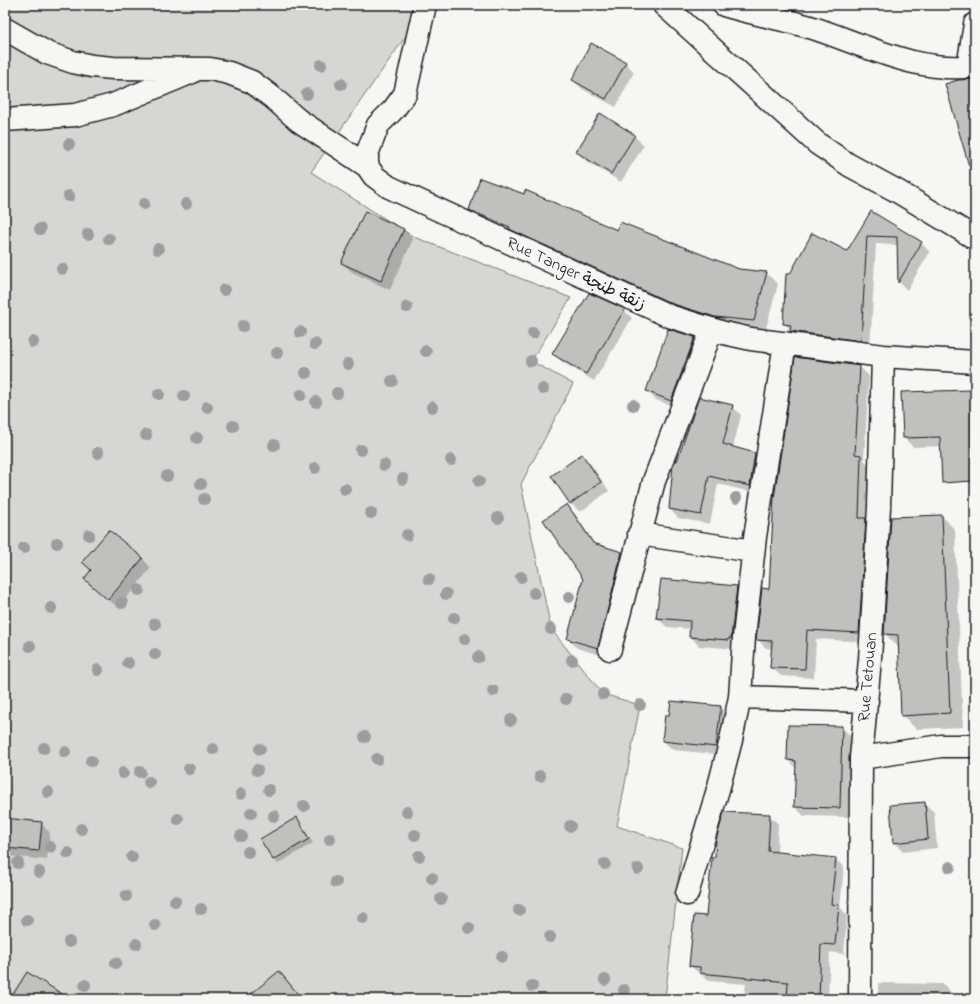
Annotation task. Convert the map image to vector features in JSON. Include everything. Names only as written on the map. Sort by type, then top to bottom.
[{"type":"street","points":[[367,166],[367,154],[378,125],[394,109],[405,94],[425,5]]},
{"type":"street","points":[[664,5],[818,144],[849,165],[965,222],[975,238]]},
{"type":"street","points":[[724,5],[812,28],[888,55],[926,65],[971,66],[975,24]]},
{"type":"street","name":"Rue Tanger زنقة طنجة","points":[[5,29],[47,53],[73,62],[113,68],[199,69],[229,73],[252,82],[298,120],[367,166],[374,176],[389,187],[669,316],[712,330],[751,339],[883,356],[975,362]]},
{"type":"street","points":[[5,120],[75,115],[113,105],[199,69]]},
{"type":"street","points":[[610,649],[654,481],[712,330]]},
{"type":"street","points":[[687,894],[723,771],[740,697],[744,637],[753,551],[785,343]]},
{"type":"street","name":"Rue Tetouan","points":[[860,999],[861,758],[867,701],[879,507],[883,356]]},
{"type":"street","points":[[640,534],[753,551]]},
{"type":"street","points":[[740,697],[867,701]]},
{"type":"street","points":[[861,758],[941,746],[975,746]]},
{"type":"shaded area","points":[[5,5],[423,5],[422,13],[311,172],[414,237],[571,298],[531,361],[573,384],[521,484],[551,629],[603,694],[640,705],[617,826],[682,848],[665,999],[5,999]]},
{"type":"building","points":[[591,43],[626,62],[606,99],[572,80]]},
{"type":"building","points":[[975,79],[975,165],[969,166],[945,84],[958,80]]},
{"type":"building","points":[[600,113],[635,135],[611,174],[576,152]]},
{"type":"building","points":[[480,178],[524,194],[525,190],[617,230],[620,222],[739,269],[767,272],[754,321],[715,317],[673,304],[509,229],[510,227],[469,210]]},
{"type":"building","points":[[365,211],[404,229],[381,281],[341,263]]},
{"type":"building","points":[[871,211],[922,242],[898,283],[897,237],[867,236],[861,341],[790,331],[791,325],[783,324],[786,274],[790,274],[812,233],[847,251]]},
{"type":"building","points":[[589,293],[625,309],[586,374],[552,354]]},
{"type":"building","points":[[668,329],[695,337],[671,401],[646,391]]},
{"type":"building","points":[[795,357],[860,366],[855,454],[861,455],[859,518],[866,518],[859,633],[807,630],[805,669],[770,668],[772,641],[756,640],[762,588],[769,589],[774,498]]},
{"type":"building","points":[[971,390],[973,481],[942,483],[940,437],[903,438],[901,392]]},
{"type":"building","points":[[699,397],[733,405],[723,444],[755,453],[750,486],[709,476],[701,515],[669,509],[673,465],[675,460],[677,461]]},
{"type":"building","points":[[582,454],[601,482],[570,504],[551,476]]},
{"type":"building","points":[[567,504],[593,543],[622,552],[598,648],[567,639],[583,579],[543,520]]},
{"type":"building","points":[[942,515],[950,713],[901,716],[898,635],[884,634],[891,517]]},
{"type":"building","points":[[109,530],[143,558],[108,600],[84,579],[91,570],[82,562]]},
{"type":"building","points":[[661,579],[737,586],[731,638],[729,638],[729,640],[689,637],[690,621],[656,618]]},
{"type":"building","points":[[671,701],[721,706],[716,747],[662,741],[665,715],[669,715]]},
{"type":"building","points":[[788,725],[842,726],[840,808],[794,807],[796,761],[787,760]]},
{"type":"building","points":[[925,802],[928,839],[893,843],[890,805]]},
{"type":"building","points":[[724,812],[770,814],[768,851],[836,858],[831,904],[839,905],[835,945],[821,944],[819,999],[787,999],[788,982],[700,973],[700,967],[689,966],[694,915],[706,916],[712,857],[715,857],[716,840]]},
{"type":"building","points":[[297,817],[309,839],[273,860],[260,839]]},
{"type":"building","points":[[5,818],[42,822],[39,851],[5,848]]},
{"type":"building","points":[[279,971],[302,999],[245,999]]},
{"type":"building","points":[[27,972],[70,999],[10,999]]}]
